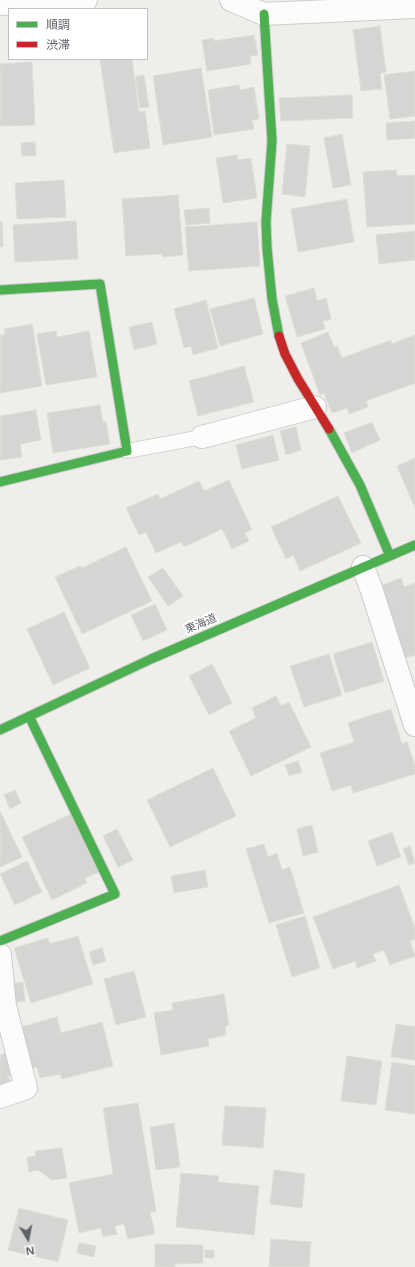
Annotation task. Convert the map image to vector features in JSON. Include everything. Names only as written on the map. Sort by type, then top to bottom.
[{"type":"street","points":[[0,4],[86,0]]},
{"type":"street","points":[[231,0],[264,14],[415,7]]},
{"type":"street","points":[[264,14],[271,126],[266,222],[272,299],[276,327],[285,354],[360,485],[390,556]]},
{"type":"street","points":[[0,290],[100,284],[128,451],[0,482]]},
{"type":"street","points":[[202,437],[315,407]]},
{"type":"street","name":"東海道","points":[[0,730],[151,659],[415,545]]},
{"type":"street","points":[[363,568],[371,588],[415,725]]},
{"type":"street","points":[[0,941],[115,894],[29,716]]},
{"type":"street","points":[[0,955],[5,1006],[26,1088],[0,1097]]},
{"type":"lane","points":[[128,451],[202,437]]},
{"type":"building","points":[[380,26],[386,72],[380,73],[382,89],[361,91],[353,30]]},
{"type":"building","points":[[254,35],[258,55],[250,56],[251,64],[207,71],[202,40],[214,38],[214,41]]},
{"type":"building","points":[[100,60],[132,60],[139,112],[145,111],[150,148],[114,153]]},
{"type":"building","points":[[32,62],[35,125],[0,126],[0,64]]},
{"type":"building","points":[[201,68],[212,137],[163,145],[153,76]]},
{"type":"building","points":[[415,71],[415,116],[390,119],[384,75]]},
{"type":"building","points":[[144,75],[149,107],[140,108],[135,77]]},
{"type":"building","points":[[239,85],[240,90],[254,87],[259,119],[252,120],[254,129],[214,135],[208,90]]},
{"type":"building","points":[[352,95],[353,118],[281,121],[279,98]]},
{"type":"building","points":[[415,121],[415,138],[387,140],[386,123]]},
{"type":"building","points":[[342,134],[351,185],[333,188],[324,138]]},
{"type":"building","points":[[35,142],[36,156],[22,156],[21,143]]},
{"type":"building","points":[[287,144],[310,146],[305,197],[282,194]]},
{"type":"building","points":[[237,155],[238,160],[251,158],[257,198],[223,203],[216,158]]},
{"type":"building","points":[[396,170],[397,176],[415,175],[415,224],[367,227],[363,172]]},
{"type":"building","points":[[64,180],[66,217],[17,219],[15,183]]},
{"type":"building","points":[[178,195],[183,255],[163,257],[162,254],[126,256],[122,199]]},
{"type":"building","points":[[347,199],[354,242],[298,252],[291,209]]},
{"type":"building","points":[[209,208],[210,223],[186,225],[184,210]]},
{"type":"building","points":[[76,221],[78,259],[15,262],[13,225]]},
{"type":"building","points":[[0,222],[2,222],[3,247],[0,247]]},
{"type":"building","points":[[257,222],[260,266],[189,271],[185,227]]},
{"type":"building","points":[[415,231],[415,260],[379,264],[376,235]]},
{"type":"building","points":[[314,288],[317,301],[326,298],[331,319],[323,321],[325,329],[297,337],[285,296]]},
{"type":"building","points":[[254,298],[263,334],[220,346],[210,309]]},
{"type":"building","points":[[206,300],[218,348],[193,355],[191,346],[184,348],[174,309]]},
{"type":"building","points":[[152,322],[157,344],[134,350],[129,327]]},
{"type":"building","points":[[32,324],[42,386],[0,393],[0,335],[5,335],[4,329]]},
{"type":"building","points":[[56,331],[57,337],[89,331],[97,377],[46,385],[37,334]]},
{"type":"building","points":[[328,332],[334,347],[337,346],[342,358],[391,340],[392,344],[415,335],[415,383],[366,401],[368,407],[349,414],[347,408],[332,413],[324,393],[320,395],[301,343]]},
{"type":"building","points":[[244,366],[254,402],[198,416],[189,381]]},
{"type":"building","points":[[100,405],[103,422],[106,421],[110,444],[53,453],[47,413]]},
{"type":"building","points":[[36,410],[41,440],[20,444],[22,457],[0,460],[0,416]]},
{"type":"building","points":[[372,422],[380,440],[352,453],[344,433]]},
{"type":"building","points":[[296,427],[301,450],[286,455],[280,431]]},
{"type":"building","points":[[273,435],[279,460],[242,469],[236,445]]},
{"type":"building","points":[[415,458],[415,508],[397,466]]},
{"type":"building","points":[[229,480],[252,530],[245,533],[249,541],[232,549],[222,529],[184,547],[181,542],[156,553],[146,532],[139,535],[126,508],[158,494],[160,499],[199,481],[204,491]]},
{"type":"building","points":[[338,496],[361,543],[300,571],[293,555],[286,559],[271,527]]},
{"type":"building","points":[[126,547],[152,601],[82,634],[55,577],[80,566],[82,568]]},
{"type":"building","points":[[163,568],[183,596],[168,606],[148,577]]},
{"type":"building","points":[[401,578],[404,587],[415,583],[415,655],[405,658],[380,586]]},
{"type":"building","points":[[155,604],[167,630],[143,641],[131,615]]},
{"type":"building","points":[[64,612],[90,668],[53,685],[27,629]]},
{"type":"building","points":[[372,642],[384,681],[345,693],[333,654]]},
{"type":"building","points":[[329,654],[342,695],[304,707],[290,666]]},
{"type":"building","points":[[212,664],[232,703],[209,715],[189,676]]},
{"type":"building","points":[[276,696],[281,706],[289,702],[311,747],[251,776],[229,731],[256,718],[252,708]]},
{"type":"building","points":[[391,709],[402,744],[407,742],[415,766],[415,774],[353,793],[351,785],[332,791],[320,753],[354,742],[348,723]]},
{"type":"building","points":[[298,761],[302,772],[289,776],[285,765]]},
{"type":"building","points":[[213,768],[236,816],[170,847],[147,800]]},
{"type":"building","points":[[15,790],[21,803],[10,809],[4,795]]},
{"type":"building","points":[[0,811],[22,857],[0,867]]},
{"type":"building","points":[[71,814],[99,872],[85,878],[87,883],[52,900],[22,837]]},
{"type":"building","points":[[312,825],[318,852],[303,856],[297,829]]},
{"type":"building","points":[[117,829],[133,860],[118,867],[103,836]]},
{"type":"building","points":[[392,832],[401,857],[377,866],[368,841]]},
{"type":"building","points":[[264,844],[268,857],[277,853],[282,870],[290,867],[304,913],[269,923],[246,849]]},
{"type":"building","points":[[410,846],[415,863],[409,865],[403,849]]},
{"type":"building","points":[[27,861],[42,892],[15,905],[0,874]]},
{"type":"building","points":[[205,870],[208,887],[174,893],[171,876]]},
{"type":"building","points":[[399,885],[415,928],[415,939],[410,941],[415,956],[390,965],[384,950],[373,954],[376,961],[357,968],[355,961],[333,969],[313,917]]},
{"type":"building","points":[[305,916],[320,968],[292,977],[276,925]]},
{"type":"building","points":[[78,936],[93,984],[31,1003],[14,948],[48,938],[50,944]]},
{"type":"building","points":[[102,948],[106,961],[93,965],[89,952]]},
{"type":"building","points":[[134,971],[146,1017],[116,1025],[104,979]]},
{"type":"building","points":[[23,982],[25,1001],[11,1003],[9,984]]},
{"type":"building","points":[[224,994],[229,1025],[225,1026],[226,1035],[208,1039],[209,1046],[161,1055],[154,1013],[173,1010],[172,1003]]},
{"type":"building","points":[[57,1017],[61,1033],[102,1022],[113,1066],[62,1079],[60,1074],[40,1078],[37,1067],[31,1068],[21,1027]]},
{"type":"building","points":[[396,1024],[415,1027],[415,1060],[391,1057]]},
{"type":"building","points":[[7,1052],[15,1074],[8,1076],[11,1084],[0,1088],[0,1055]]},
{"type":"building","points":[[347,1056],[382,1061],[376,1105],[341,1101]]},
{"type":"building","points":[[392,1062],[415,1066],[415,1114],[385,1110]]},
{"type":"building","points":[[138,1103],[156,1211],[150,1212],[155,1234],[128,1239],[124,1224],[115,1226],[117,1234],[103,1237],[101,1228],[79,1233],[69,1183],[113,1174],[103,1108]]},
{"type":"building","points":[[225,1106],[266,1108],[263,1148],[222,1145]]},
{"type":"building","points":[[174,1123],[180,1167],[156,1170],[150,1127]]},
{"type":"building","points":[[62,1148],[67,1178],[52,1180],[38,1170],[29,1172],[27,1157],[36,1156],[35,1151]]},
{"type":"building","points":[[274,1170],[305,1174],[302,1208],[270,1204]]},
{"type":"building","points":[[181,1173],[219,1176],[218,1182],[259,1186],[254,1235],[176,1227]]},
{"type":"building","points":[[19,1208],[68,1220],[58,1262],[8,1250]]},
{"type":"building","points":[[271,1239],[311,1242],[309,1267],[269,1267]]},
{"type":"building","points":[[79,1243],[96,1246],[94,1257],[77,1253]]},
{"type":"building","points":[[155,1244],[203,1245],[203,1263],[175,1264],[175,1267],[155,1267]]},
{"type":"building","points":[[205,1250],[214,1250],[214,1258],[205,1258]]},
{"type":"traffic: fast","points":[[264,14],[272,141],[266,222],[267,248],[272,299],[279,336]]},
{"type":"traffic: fast","points":[[0,290],[100,284],[127,451],[0,482]]},
{"type":"traffic: fast","points":[[329,429],[360,485],[390,556]]},
{"type":"traffic: fast","points":[[0,730],[151,659],[415,545]]},
{"type":"traffic: fast","points":[[0,941],[115,894],[29,716]]},
{"type":"traffic: jam","points":[[279,336],[285,354],[298,379],[329,429]]}]
